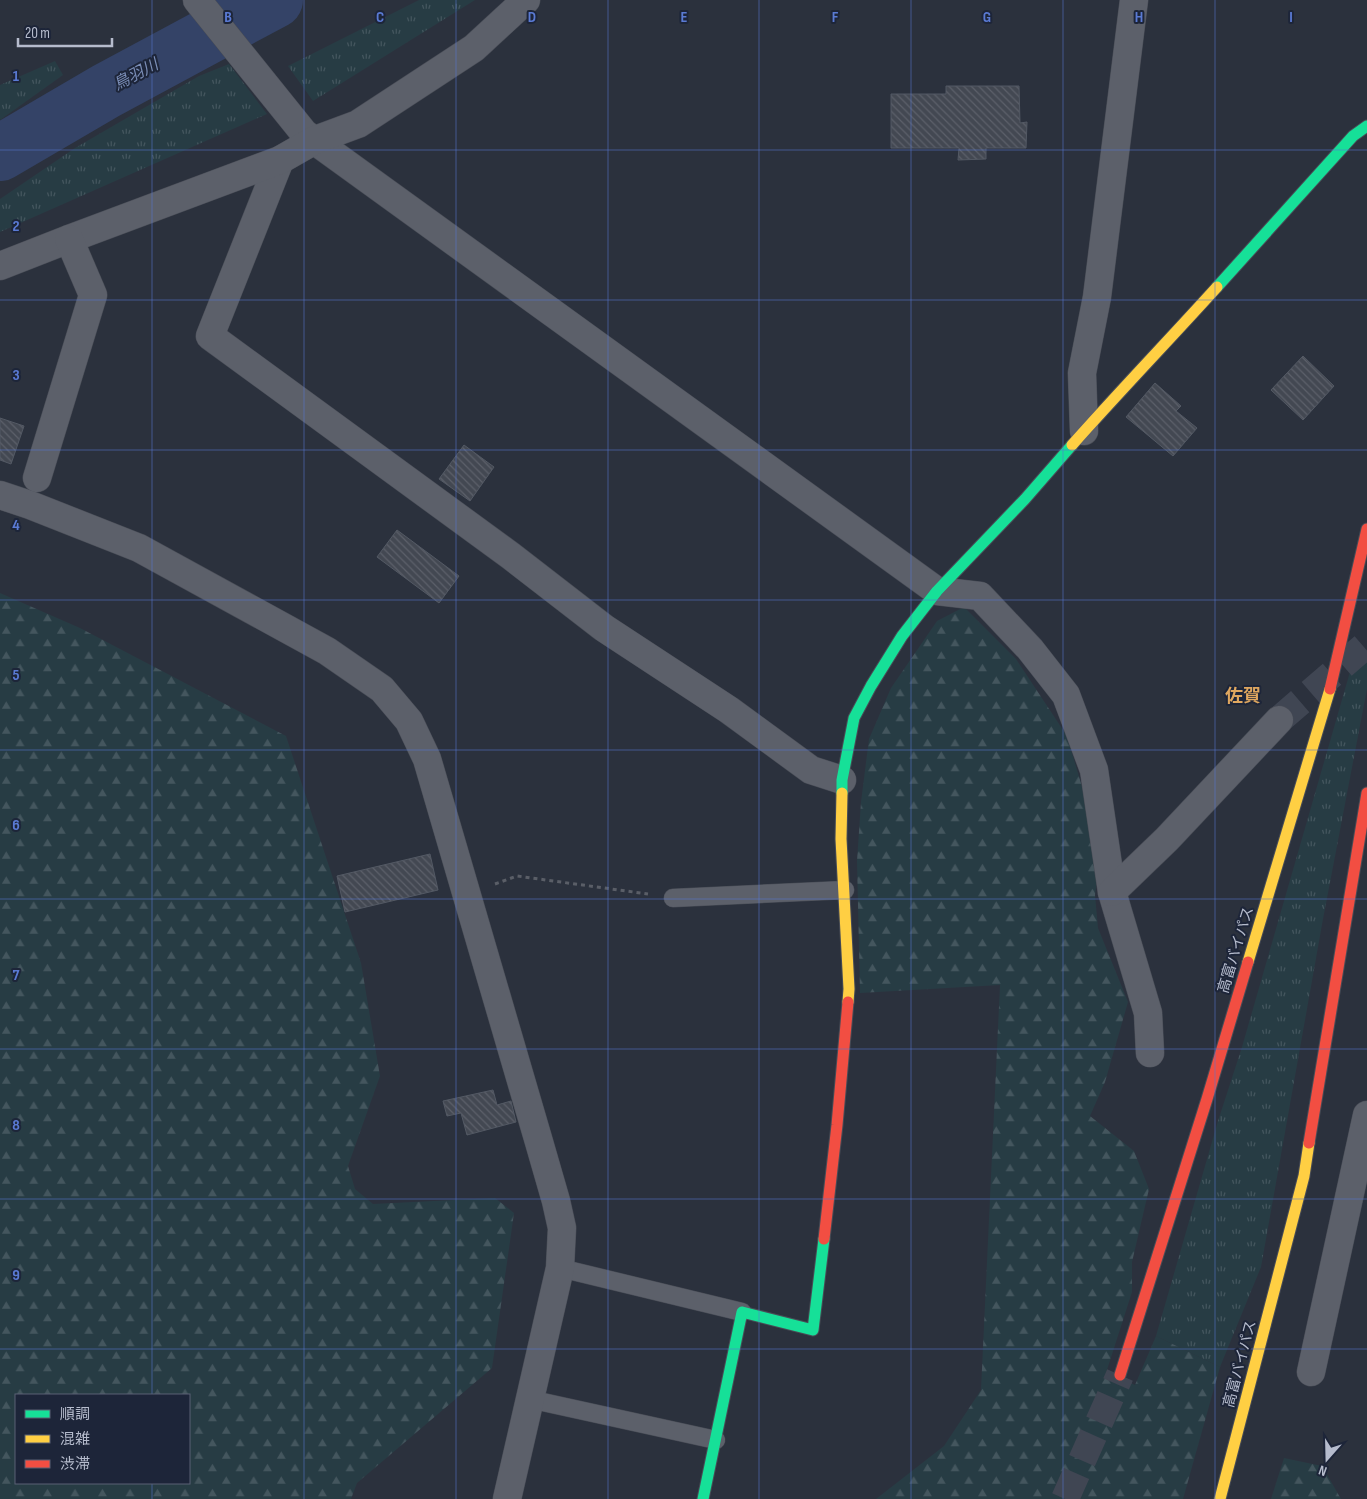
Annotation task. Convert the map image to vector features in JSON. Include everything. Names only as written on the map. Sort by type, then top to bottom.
[{"type":"main road","points":[[703,1499],[742,1312],[813,1330],[837,1125],[849,988],[841,839],[842,780],[854,718],[902,636],[937,591],[1025,499],[1084,431],[1169,341],[1353,136],[1367,126]]},
{"type":"main road","name":"高富バイパス","points":[[1120,1375],[1208,1099],[1327,699],[1367,529]]},
{"type":"main road","name":"高富バイパス","points":[[1220,1499],[1304,1176],[1367,793]]},
{"type":"street","points":[[197,0],[309,137],[937,591],[980,596],[1030,649],[1066,695],[1094,770],[1112,892],[1148,1013],[1150,1054]]},
{"type":"street","points":[[0,266],[280,160],[309,137],[358,124],[474,48],[526,0]]},
{"type":"street","points":[[1084,431],[1082,373],[1097,297],[1134,0]]},
{"type":"street","points":[[280,160],[210,336],[503,551],[604,628],[729,710],[811,770],[842,780]]},
{"type":"street","points":[[37,478],[93,295],[69,239]]},
{"type":"street","points":[[0,495],[138,548],[328,651],[382,689],[409,721],[427,759],[556,1201],[562,1228],[560,1268],[507,1499]]},
{"type":"street","points":[[1112,892],[1167,840],[1279,720]]},
{"type":"street","points":[[1311,1372],[1367,1115]]},
{"type":"lane","points":[[673,898],[845,890]]},
{"type":"lane","points":[[560,1268],[742,1312]]},
{"type":"lane","points":[[530,1399],[716,1440]]},
{"type":"path","points":[[465,893],[517,876],[673,898]]},
{"type":"green space","points":[[419,0],[475,0],[313,101],[288,66]]},
{"type":"green space","points":[[55,61],[63,75],[0,120],[0,85]]},
{"type":"green space","points":[[229,64],[267,114],[0,232],[0,199],[75,148],[199,76]]},
{"type":"green space","points":[[0,593],[80,628],[286,736],[361,963],[380,1076],[348,1166],[355,1189],[373,1204],[495,1198],[514,1213],[492,1368],[357,1483],[351,1499],[0,1499]]},
{"type":"green space","points":[[964,607],[1016,659],[1067,736],[1101,851],[1095,895],[1098,928],[1128,1002],[1105,1082],[1090,1116],[1134,1151],[1149,1189],[1132,1262],[1132,1292],[1106,1373],[1135,1385],[1156,1336],[1220,1367],[1183,1499],[876,1499],[944,1446],[981,1390],[1000,985],[860,993],[857,861],[861,802],[869,739],[891,688],[937,621]]},
{"type":"green space","points":[[1356,651],[1367,654],[1367,689],[1323,919],[1261,1267],[1220,1367],[1156,1336],[1218,1121],[1242,1047]]},
{"type":"green space","points":[[1284,1458],[1322,1466],[1341,1499],[1271,1499]]},
{"type":"building","points":[[946,86],[1019,86],[1020,123],[1027,122],[1026,148],[986,148],[986,159],[958,160],[959,148],[891,148],[891,94],[946,94]]},
{"type":"building","points":[[1303,356],[1334,386],[1303,420],[1271,390]]},
{"type":"building","points":[[1155,383],[1181,406],[1176,411],[1197,428],[1173,456],[1126,417]]},
{"type":"building","points":[[0,418],[24,426],[11,464],[0,460]]},
{"type":"building","points":[[464,445],[494,467],[470,501],[439,479]]},
{"type":"building","points":[[397,530],[459,576],[439,603],[377,557]]},
{"type":"building","points":[[430,854],[438,890],[345,912],[337,876]]},
{"type":"building","points":[[493,1090],[497,1105],[511,1101],[516,1122],[467,1135],[461,1113],[447,1116],[443,1101]]},
{"type":"waterway","name":"鳥羽川","points":[[0,153],[106,91],[275,0]]},
{"type":"tunnel","points":[[1279,720],[1367,644]]},
{"type":"tunnel","points":[[1065,1499],[1120,1375]]},
{"type":"traffic: fast","points":[[1217,287],[1353,136],[1367,126]]},
{"type":"traffic: fast","points":[[842,793],[842,780],[854,718],[902,636],[937,591],[1025,499],[1072,445]]},
{"type":"traffic: fast","points":[[703,1499],[742,1312],[813,1330],[824,1239]]},
{"type":"traffic: slow","points":[[1072,445],[1217,287]]},
{"type":"traffic: slow","points":[[1248,962],[1330,689]]},
{"type":"traffic: slow","points":[[842,793],[841,839],[849,989],[848,1002]]},
{"type":"traffic: slow","points":[[1220,1499],[1304,1176],[1309,1143]]},
{"type":"traffic: jam","points":[[1330,689],[1367,529]]},
{"type":"traffic: jam","points":[[1309,1143],[1367,793]]},
{"type":"traffic: jam","points":[[1120,1375],[1248,962]]},
{"type":"traffic: jam","points":[[824,1239],[848,1002]]},
{"type":"district","name":"佐賀","points":[[1243,696]]}]
